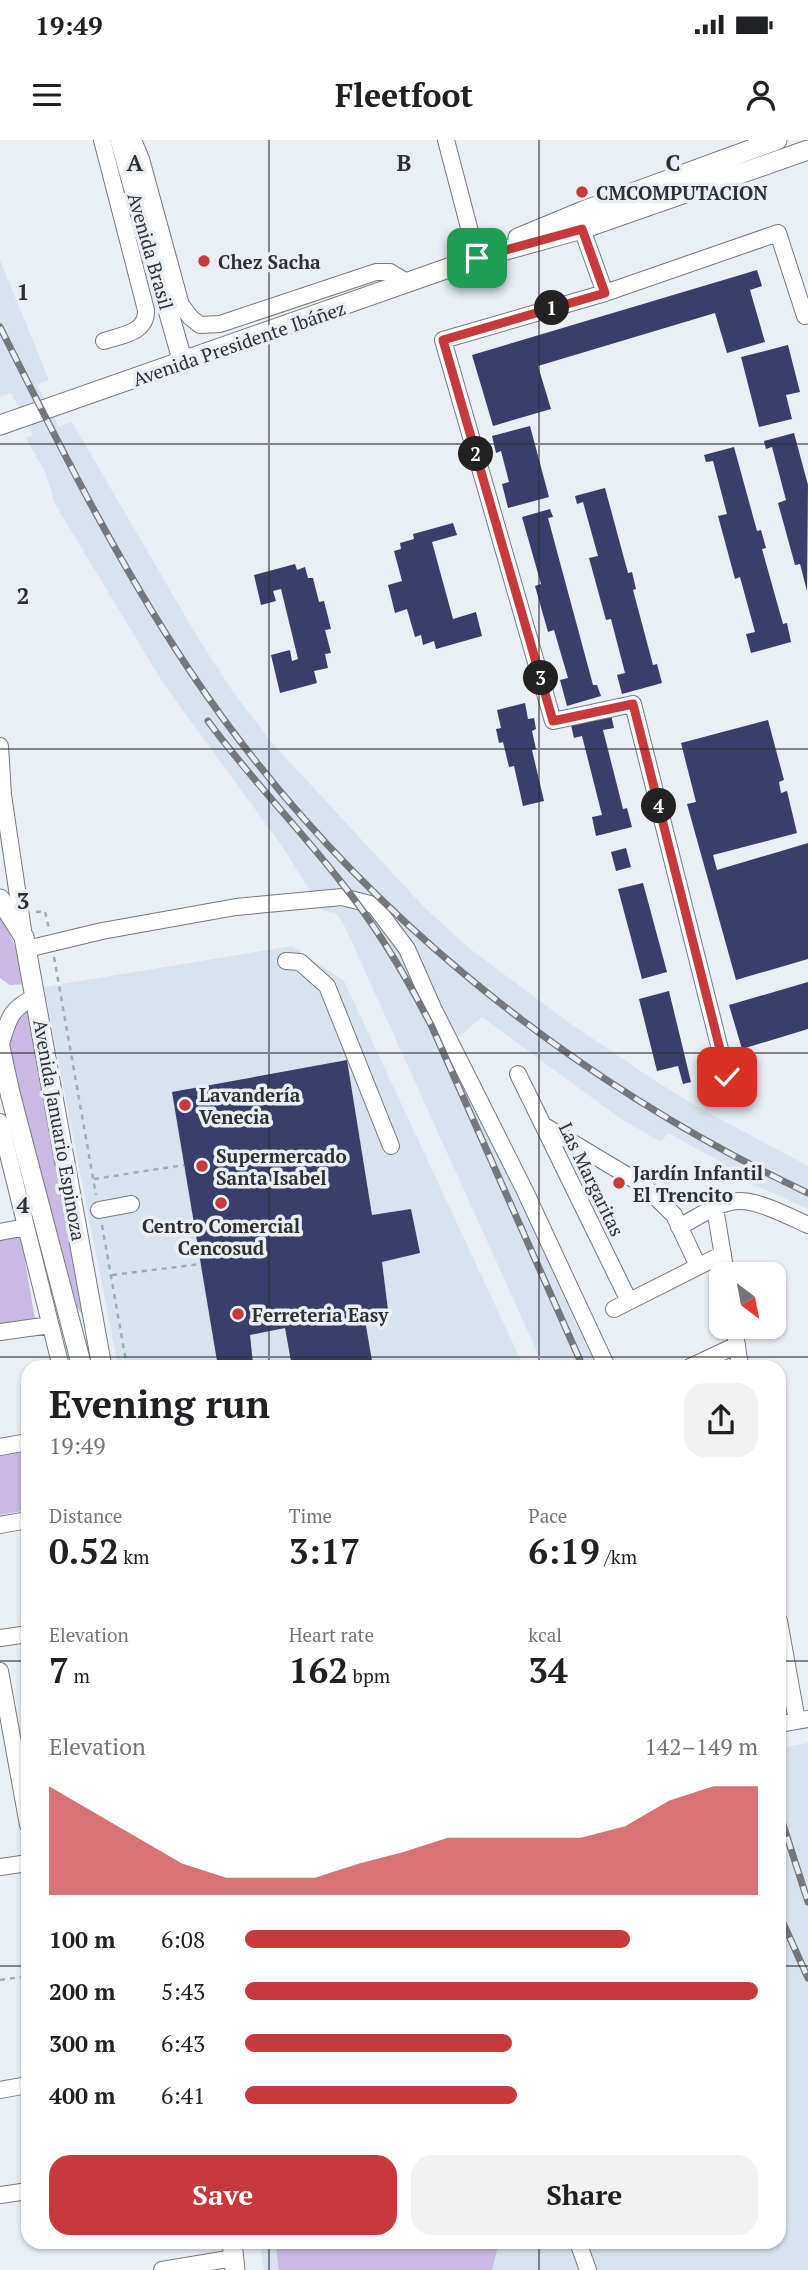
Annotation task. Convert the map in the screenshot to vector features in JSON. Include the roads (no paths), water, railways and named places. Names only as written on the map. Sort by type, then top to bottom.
[{"type":"main road","name":"Avenida Brasil","points":[[120,140],[183,363]]},
{"type":"main road","name":"Avenida Presidente Ibáñez","points":[[0,425],[477,258],[582,229],[775,145]]},
{"type":"main road","name":"Avenida Presidente Ibáñez","points":[[477,258],[583,211],[775,145],[808,150]]},
{"type":"main road","name":"Avenida Januario Espinoza","points":[[0,899],[25,943],[101,1360]]},
{"type":"main road","name":"Avenida Januario Espinoza","points":[[0,1047],[5,1094],[80,1360]]},
{"type":"street","points":[[102,140],[147,320],[140,329],[104,341]]},
{"type":"street","points":[[134,140],[181,305],[200,325],[220,324],[376,272],[390,272],[408,283]]},
{"type":"street","points":[[446,140],[477,258]]},
{"type":"street","points":[[582,229],[605,293]]},
{"type":"street","points":[[727,1077],[633,704],[553,721],[443,340],[605,293],[778,233],[805,316],[808,315]]},
{"type":"street","points":[[0,746],[1,791],[25,943],[51,943],[236,907],[342,897],[374,905],[407,949],[604,1360]]},
{"type":"street","points":[[286,961],[300,962],[327,986],[391,1146]]},
{"type":"street","points":[[0,1047],[11,1014],[22,1003],[36,997]]},
{"type":"street","name":"Las Margaritas","points":[[518,1074],[629,1301]]},
{"type":"street","points":[[0,1122],[59,1360]]},
{"type":"street","points":[[543,1125],[643,1185],[674,1215],[698,1266]]},
{"type":"street","points":[[680,1227],[730,1202],[749,1202],[808,1225]]},
{"type":"street","points":[[99,1210],[131,1204]]},
{"type":"street","points":[[715,1208],[724,1262]]},
{"type":"street","points":[[0,1232],[26,1227]]},
{"type":"street","points":[[614,1309],[723,1254]]},
{"type":"street","points":[[0,1332],[50,1325]]},
{"type":"street","points":[[736,1339],[739,1360]]},
{"type":"street","points":[[705,1360],[737,1345]]},
{"type":"street","points":[[0,1447],[21,1443]]},
{"type":"street","points":[[0,1525],[21,1521]]},
{"type":"street","points":[[0,1638],[21,1635]]},
{"type":"street","points":[[786,1651],[802,1720]]},
{"type":"street","points":[[0,1671],[21,1786]]},
{"type":"street","points":[[0,1867],[21,1864]]},
{"type":"street","points":[[0,2090],[21,2086]]},
{"type":"street","points":[[0,2195],[21,2192]]},
{"type":"street","points":[[580,2249],[588,2270]]},
{"type":"street","points":[[170,2269],[234,2257]]},
{"type":"railway","points":[[0,327],[89,501],[162,627],[248,751],[314,830],[386,904],[462,972],[544,1036],[629,1094],[717,1146],[808,1193]]},
{"type":"railway","points":[[208,721],[341,882],[367,916],[401,971],[432,1027],[580,1360]]},
{"type":"railway","points":[[786,1834],[808,1902]]},
{"type":"railway","points":[[786,1929],[808,1978]]},
{"type":"place","name":"CMCOMPUTACION","points":[[582,192]]},
{"type":"place","name":"Chez Sacha","points":[[204,261]]},
{"type":"place","name":"Lavandería Venecia","points":[[185,1105]]},
{"type":"place","name":"Supermercado Santa Isabel","points":[[202,1166]]},
{"type":"place","name":"Jardín Infantil El Trencito","points":[[619,1183]]},
{"type":"place","name":"Centro Comercial Cencosud","points":[[221,1203]]},
{"type":"place","name":"Ferreteria Easy","points":[[238,1314]]}]
